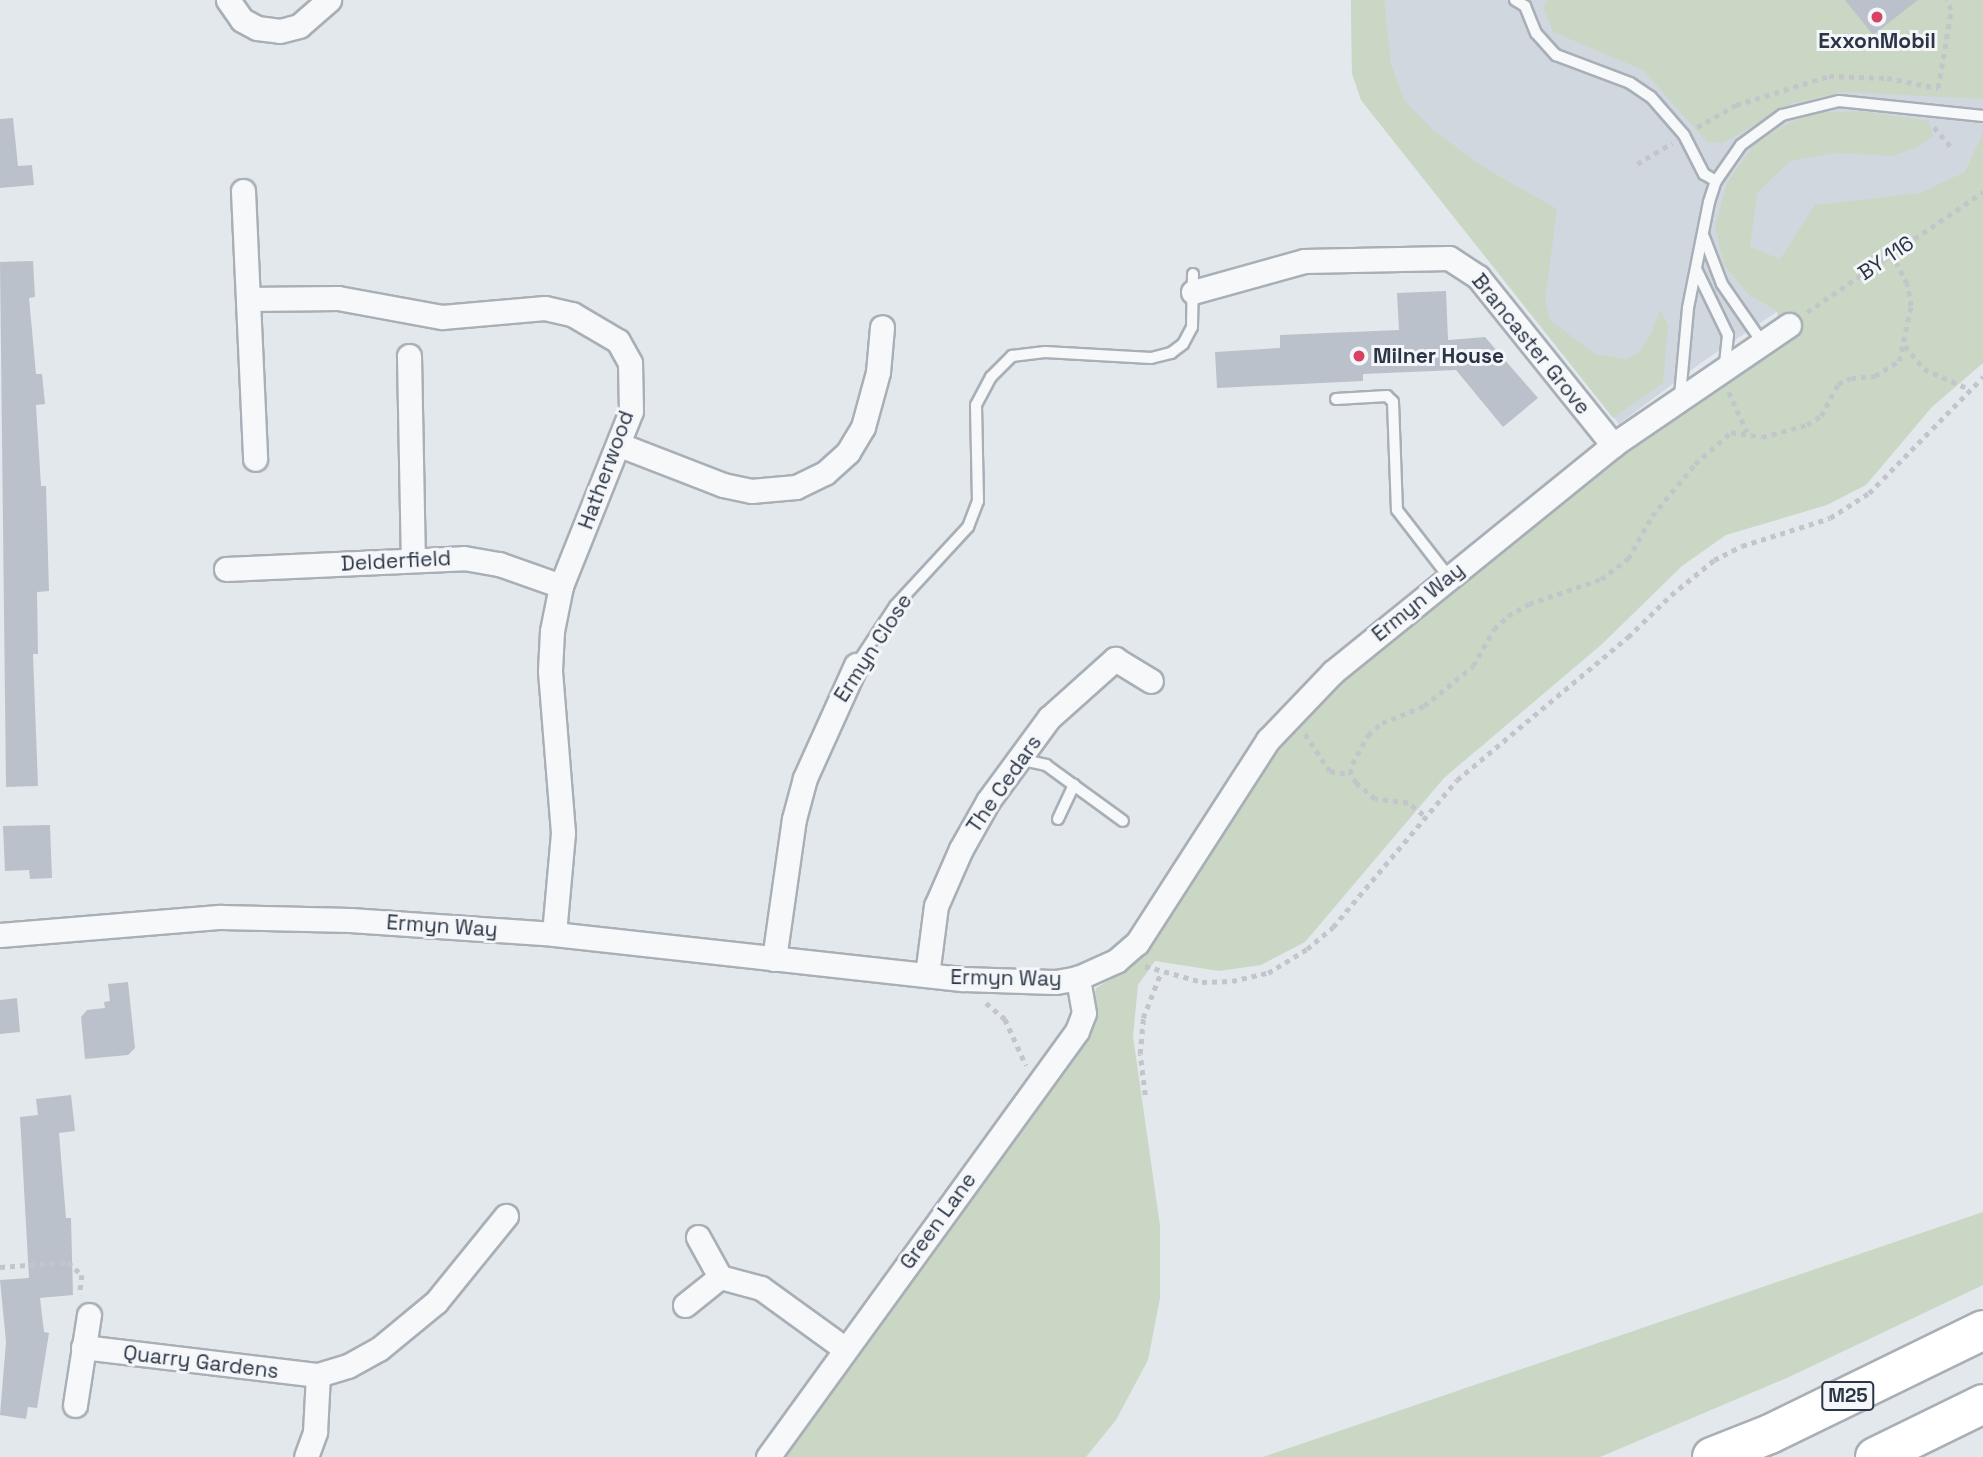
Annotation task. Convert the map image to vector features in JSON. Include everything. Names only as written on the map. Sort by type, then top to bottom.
[{"type":"highway","name":"M25","points":[[1712,1457],[1770,1434],[1983,1330]]},
{"type":"highway","points":[[1875,1457],[1983,1404]]},
{"type":"street","points":[[228,0],[242,20],[257,28],[280,31],[299,26],[329,0]]},
{"type":"street","points":[[243,191],[255,459]]},
{"type":"street","name":"Brancaster Grove","points":[[1193,283],[1304,261],[1449,258],[1478,277],[1614,445]]},
{"type":"street","name":"Hatherwood","points":[[248,299],[338,298],[442,317],[523,306],[572,314],[618,341],[629,363],[631,411],[620,445],[561,586],[550,671],[563,833],[554,934]]},
{"type":"street","name":"Ermyn Way","points":[[0,935],[221,917],[554,934],[964,979],[1056,982],[1079,978],[1127,952],[1284,720],[1333,672],[1448,576],[1614,445],[1720,369],[1790,325]]},
{"type":"street","points":[[620,445],[723,485],[751,491],[796,487],[825,473],[848,452],[863,427],[878,372],[882,327]]},
{"type":"street","points":[[409,356],[413,559]]},
{"type":"street","name":"Delderfield","points":[[226,569],[464,558],[499,564],[561,586]]},
{"type":"street","name":"The Cedars","points":[[927,975],[936,906],[943,887],[988,801],[1023,760],[1049,718],[1115,659],[1151,681]]},
{"type":"street","name":"Ermyn Close","points":[[774,959],[794,819],[805,778],[856,666]]},
{"type":"street","name":"Green Lane","points":[[768,1457],[844,1348],[1077,1031],[1084,1013],[1079,978]]},
{"type":"street","name":"Quarry Gardens","points":[[83,1348],[318,1375],[348,1366],[408,1327],[444,1293],[506,1216]]},
{"type":"street","points":[[698,1237],[720,1277],[761,1288],[844,1348]]},
{"type":"street","points":[[684,1305],[720,1277]]},
{"type":"street","points":[[75,1405],[89,1315]]},
{"type":"street","points":[[306,1457],[315,1432],[318,1375]]},
{"type":"lane","points":[[1524,2],[1536,33],[1556,55],[1630,83],[1651,97],[1684,135],[1704,174],[1716,181]]},
{"type":"lane","points":[[1680,399],[1688,308],[1716,181],[1758,130],[1809,105],[1839,101],[1983,116]]},
{"type":"lane","points":[[1704,237],[1722,284],[1762,342]]},
{"type":"lane","points":[[1696,270],[1728,335],[1720,369]]},
{"type":"lane","name":"Ermyn Close","points":[[856,666],[895,606],[968,527],[979,491],[974,436],[976,405],[991,377],[1012,356],[1045,352],[1151,358],[1171,353],[1183,344],[1192,327],[1193,283]]},
{"type":"lane","points":[[1336,399],[1387,396],[1393,402],[1398,510],[1448,576]]},
{"type":"lane","points":[[1023,760],[1046,765],[1123,821]]},
{"type":"lane","points":[[1058,819],[1074,785]]},
{"type":"path","name":"BY 116","points":[[1790,325],[1983,192]]},
{"type":"path","points":[[1350,774],[1368,735],[1382,723],[1424,706],[1473,666],[1494,629],[1508,616],[1529,604],[1601,579],[1628,559],[1652,516],[1695,464],[1731,432],[1746,432],[1762,437],[1807,425],[1821,416],[1838,384],[1887,370],[1899,361],[1905,346],[1911,306],[1907,285],[1891,254]]},
{"type":"path","points":[[1905,346],[1924,369],[1967,388]]},
{"type":"path","points":[[1720,369],[1744,416],[1746,432]]},
{"type":"path","points":[[1127,952],[1161,972],[1202,982],[1268,973],[1333,927],[1423,815],[1483,757],[1714,561],[1742,546],[1830,518],[1869,493],[1967,388],[1983,377]]},
{"type":"path","points":[[1284,720],[1316,745],[1330,771],[1350,774],[1364,793],[1408,803],[1423,815]]},
{"type":"path","points":[[1145,1095],[1140,1054],[1143,1018],[1161,972]]},
{"type":"path","points":[[964,979],[1005,1019],[1021,1046],[1028,1072],[1022,1107]]},
{"type":"path","points":[[0,1267],[68,1262],[82,1275],[80,1294],[89,1315]]},
{"type":"shaded area","points":[[1351,0],[1983,0],[1983,174],[1705,360],[1619,424],[1361,100],[1352,73]]},
{"type":"green space","points":[[1351,0],[1384,0],[1391,64],[1404,100],[1434,131],[1485,168],[1557,209],[1545,302],[1550,320],[1595,354],[1626,359],[1639,352],[1650,336],[1660,310],[1668,325],[1663,383],[1613,418],[1361,100],[1352,73]]},
{"type":"green space","points":[[1548,0],[1983,0],[1983,99],[1844,92],[1792,103],[1723,143],[1707,142],[1643,70],[1553,32],[1543,7]]},
{"type":"green space","points":[[1861,111],[1929,121],[1933,136],[1918,147],[1892,156],[1834,153],[1790,161],[1757,193],[1750,247],[1780,259],[1815,205],[1920,193],[1965,172],[1983,132],[1983,363],[1932,407],[1866,485],[1827,505],[1726,535],[1682,566],[1601,645],[1444,778],[1305,942],[1261,965],[1219,971],[1155,961],[1138,985],[1133,1036],[1160,1226],[1160,1298],[1148,1360],[1116,1420],[1086,1457],[780,1457],[1059,1077],[1088,1033],[1096,988],[1117,975],[1147,942],[1297,714],[1632,440],[1780,341],[1777,311],[1748,294],[1724,265],[1715,226],[1727,183],[1753,146],[1778,129],[1811,113]]},
{"type":"green space","points":[[1983,1212],[1983,1285],[1789,1377],[1600,1457],[1263,1457]]},
{"type":"building","name":"ExxonMobil","points":[[1845,0],[1918,0],[1873,35]]},
{"type":"building","points":[[13,118],[18,166],[32,165],[34,185],[0,188],[0,119]]},
{"type":"building","points":[[33,261],[35,297],[29,298],[36,374],[42,374],[45,404],[36,405],[41,486],[46,486],[49,591],[37,592],[38,654],[33,654],[38,786],[6,787],[0,262]]},
{"type":"building","name":"Milner House","points":[[1446,291],[1448,340],[1485,337],[1538,398],[1503,427],[1456,370],[1363,374],[1363,381],[1217,388],[1215,352],[1280,348],[1280,335],[1399,330],[1397,293]]},
{"type":"building","points":[[50,825],[52,878],[30,879],[29,870],[5,871],[3,826]]},
{"type":"building","points":[[128,982],[135,1048],[128,1055],[85,1059],[81,1017],[87,1010],[105,1008],[104,1002],[110,1001],[108,984]]},
{"type":"building","points":[[17,998],[20,1032],[0,1034],[0,1000]]},
{"type":"building","points":[[71,1095],[75,1131],[59,1133],[66,1218],[71,1218],[73,1295],[40,1298],[44,1332],[49,1333],[37,1408],[28,1407],[26,1419],[0,1415],[6,1342],[0,1280],[29,1278],[20,1117],[38,1115],[36,1099]]},
{"type":"place","name":"ExxonMobil","points":[[1877,17]]},
{"type":"place","name":"Milner House","points":[[1359,356]]}]
